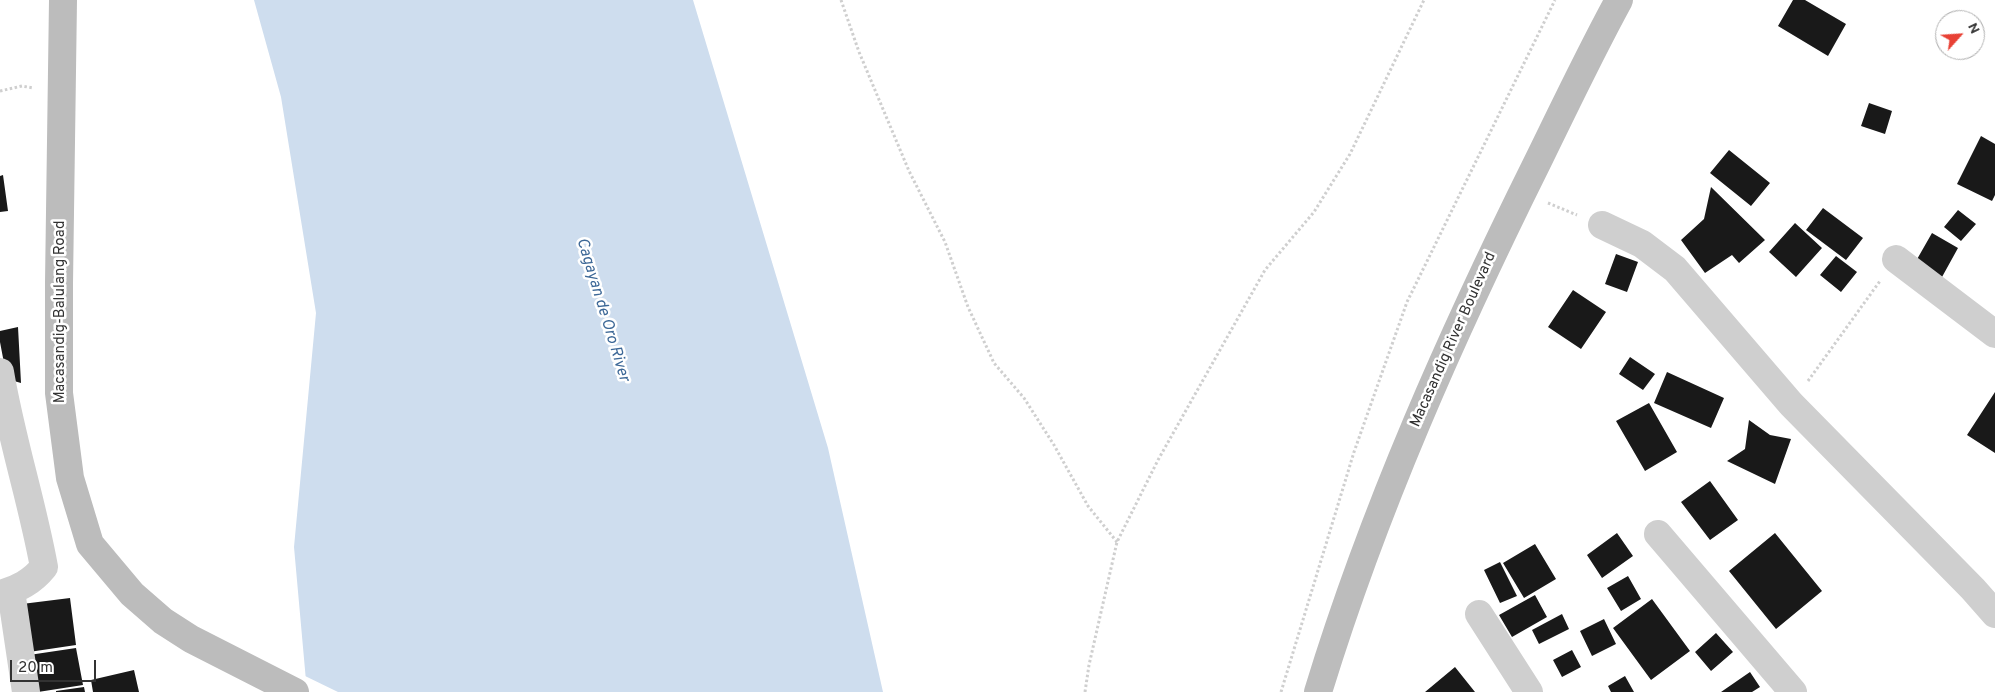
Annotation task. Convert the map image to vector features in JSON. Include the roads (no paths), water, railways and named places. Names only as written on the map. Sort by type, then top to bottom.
[{"type":"street","name":"Macasandig-Balulang Road","points":[[64,0],[59,393],[70,478],[90,544],[132,594],[163,621],[191,639],[295,692]]},
{"type":"street","name":"Macasandig River Boulevard","points":[[1318,692],[1338,626],[1396,473],[1458,326],[1522,192],[1619,0]]},
{"type":"street","points":[[1602,225],[1642,244],[1675,269],[1791,404],[1973,589],[1995,614]]},
{"type":"street","points":[[1896,259],[1995,334]]},
{"type":"street","points":[[0,372],[6,410],[38,532],[44,567],[36,578],[5,593],[26,692]]},
{"type":"street","points":[[1658,534],[1794,692]]},
{"type":"street","points":[[1479,614],[1529,692]]},
{"type":"water","name":"Cagayan de Oro River","points":[[254,0],[693,0],[828,448],[883,692],[307,692],[294,547],[316,313],[281,97]]}]
